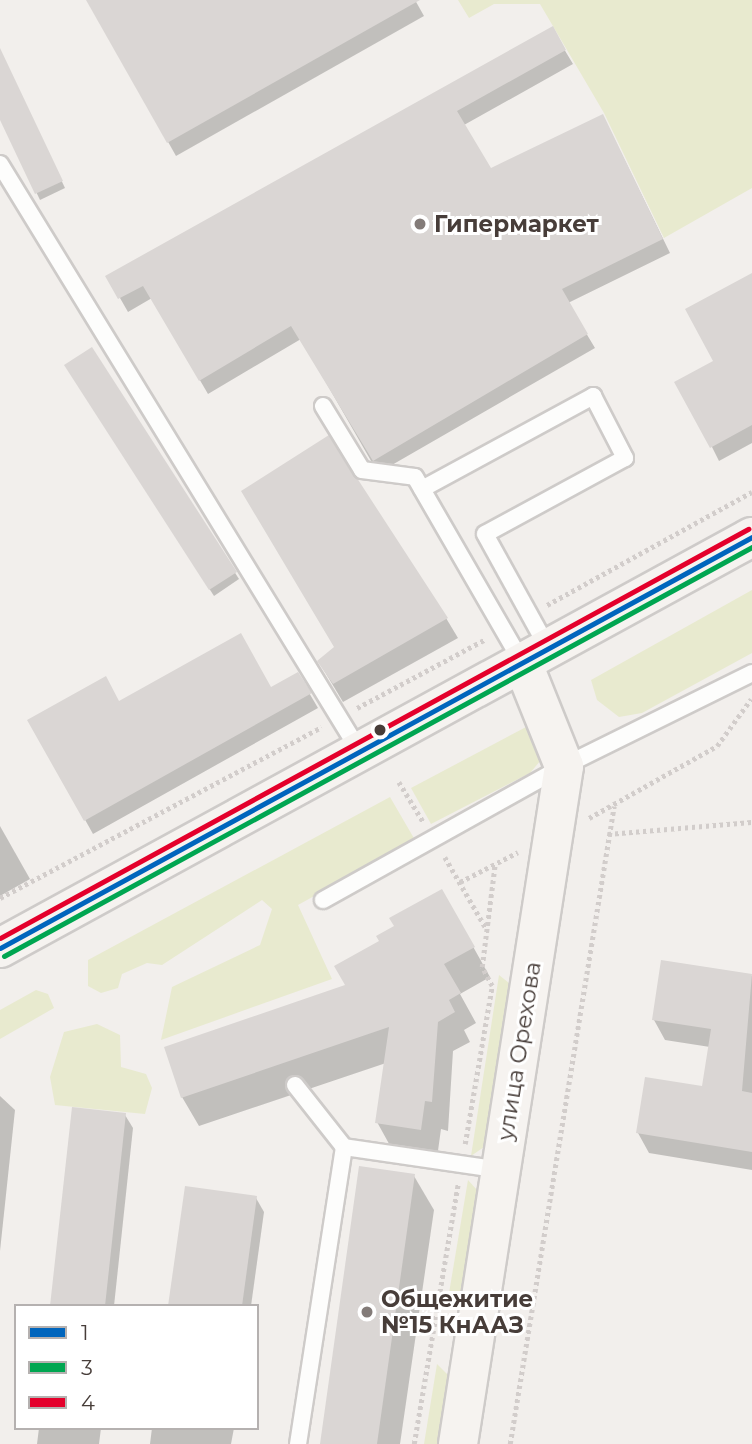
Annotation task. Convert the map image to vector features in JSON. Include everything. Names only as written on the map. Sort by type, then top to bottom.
[{"type":"street","points":[[0,948],[752,537]]},
{"type":"street","points":[[536,657],[564,766]]},
{"type":"street","name":"улица Орехова","points":[[458,1444],[564,766]]},
{"type":"lane","points":[[0,164],[360,751]]},
{"type":"lane","points":[[422,489],[593,396],[625,458],[485,534],[529,615],[536,657]]},
{"type":"lane","points":[[323,406],[362,470],[415,477],[503,629],[536,657]]},
{"type":"lane","points":[[323,901],[564,766],[752,673]]},
{"type":"lane","points":[[295,1084],[344,1147],[501,1170]]},
{"type":"lane","points":[[299,1444],[344,1147]]},
{"type":"path","points":[[529,615],[752,492]]},
{"type":"path","points":[[0,898],[503,629]]},
{"type":"path","points":[[510,1444],[614,806],[717,746],[752,698]]},
{"type":"path","points":[[608,834],[752,822]]},
{"type":"path","points":[[460,883],[495,864]]},
{"type":"green space","points":[[458,0],[752,0],[752,188],[664,238],[604,113],[540,4],[494,4],[469,18]]},
{"type":"green space","points":[[752,590],[752,653],[642,713],[619,717],[597,700],[591,680]]},
{"type":"green space","points":[[528,726],[541,760],[530,773],[431,824],[411,788]]},
{"type":"green space","points":[[390,797],[415,840],[298,905],[332,979],[161,1040],[172,987],[260,945],[272,909],[262,900],[162,965],[147,963],[122,974],[118,988],[101,993],[88,986],[88,960]]},
{"type":"green space","points":[[499,975],[509,983],[484,1147],[471,1156]]},
{"type":"green space","points":[[36,990],[48,994],[54,1008],[0,1039],[0,1010]]},
{"type":"green space","points":[[97,1024],[120,1035],[121,1067],[146,1074],[152,1088],[145,1114],[55,1105],[50,1077],[64,1032]]},
{"type":"green space","points":[[468,1180],[477,1190],[462,1292],[448,1299]]},
{"type":"green space","points":[[437,1364],[449,1376],[438,1444],[424,1444]]},
{"type":"building","points":[[86,0],[420,0],[167,143]]},
{"type":"building","name":"Гипермаркет","points":[[553,26],[566,50],[457,111],[491,168],[603,114],[663,239],[562,289],[588,334],[373,461],[291,326],[199,381],[143,286],[118,299],[105,276]]},
{"type":"building","points":[[0,48],[63,181],[35,194],[0,120]]},
{"type":"building","points":[[752,273],[752,425],[710,448],[674,382],[713,361],[685,309]]},
{"type":"building","points":[[92,347],[237,572],[209,590],[64,365]]},
{"type":"building","points":[[329,435],[448,618],[333,684],[317,661],[334,647],[241,491]]},
{"type":"building","points":[[241,633],[271,687],[298,672],[312,693],[84,821],[27,720],[106,676],[119,701]]},
{"type":"building","points":[[442,889],[475,947],[444,964],[461,993],[449,1000],[455,1012],[438,1022],[432,1102],[425,1101],[421,1130],[375,1123],[389,1027],[181,1098],[164,1047],[345,985],[334,966],[379,941],[376,936],[394,926],[389,918]]},
{"type":"building","points":[[661,960],[752,974],[742,1091],[752,1093],[752,1152],[636,1133],[645,1077],[702,1086],[711,1029],[652,1020]]},
{"type":"building","points":[[72,1107],[126,1113],[105,1304],[50,1304]]},
{"type":"building","name":"Общежитие №15 КнААЗ","points":[[359,1166],[415,1174],[377,1444],[320,1444]]},
{"type":"building","points":[[185,1186],[257,1196],[242,1304],[168,1304]]},
{"type":"transit line","name":"4","points":[[0,938],[748,529]]},
{"type":"transit line","name":"1","points":[[0,948],[752,537]]},
{"type":"transit line","name":"3","points":[[4,956],[752,547]]},
{"type":"place","name":"Гипермаркет","points":[[420,224]]},
{"type":"place","name":"Общежитие №15 КнААЗ","points":[[367,1312]]}]
